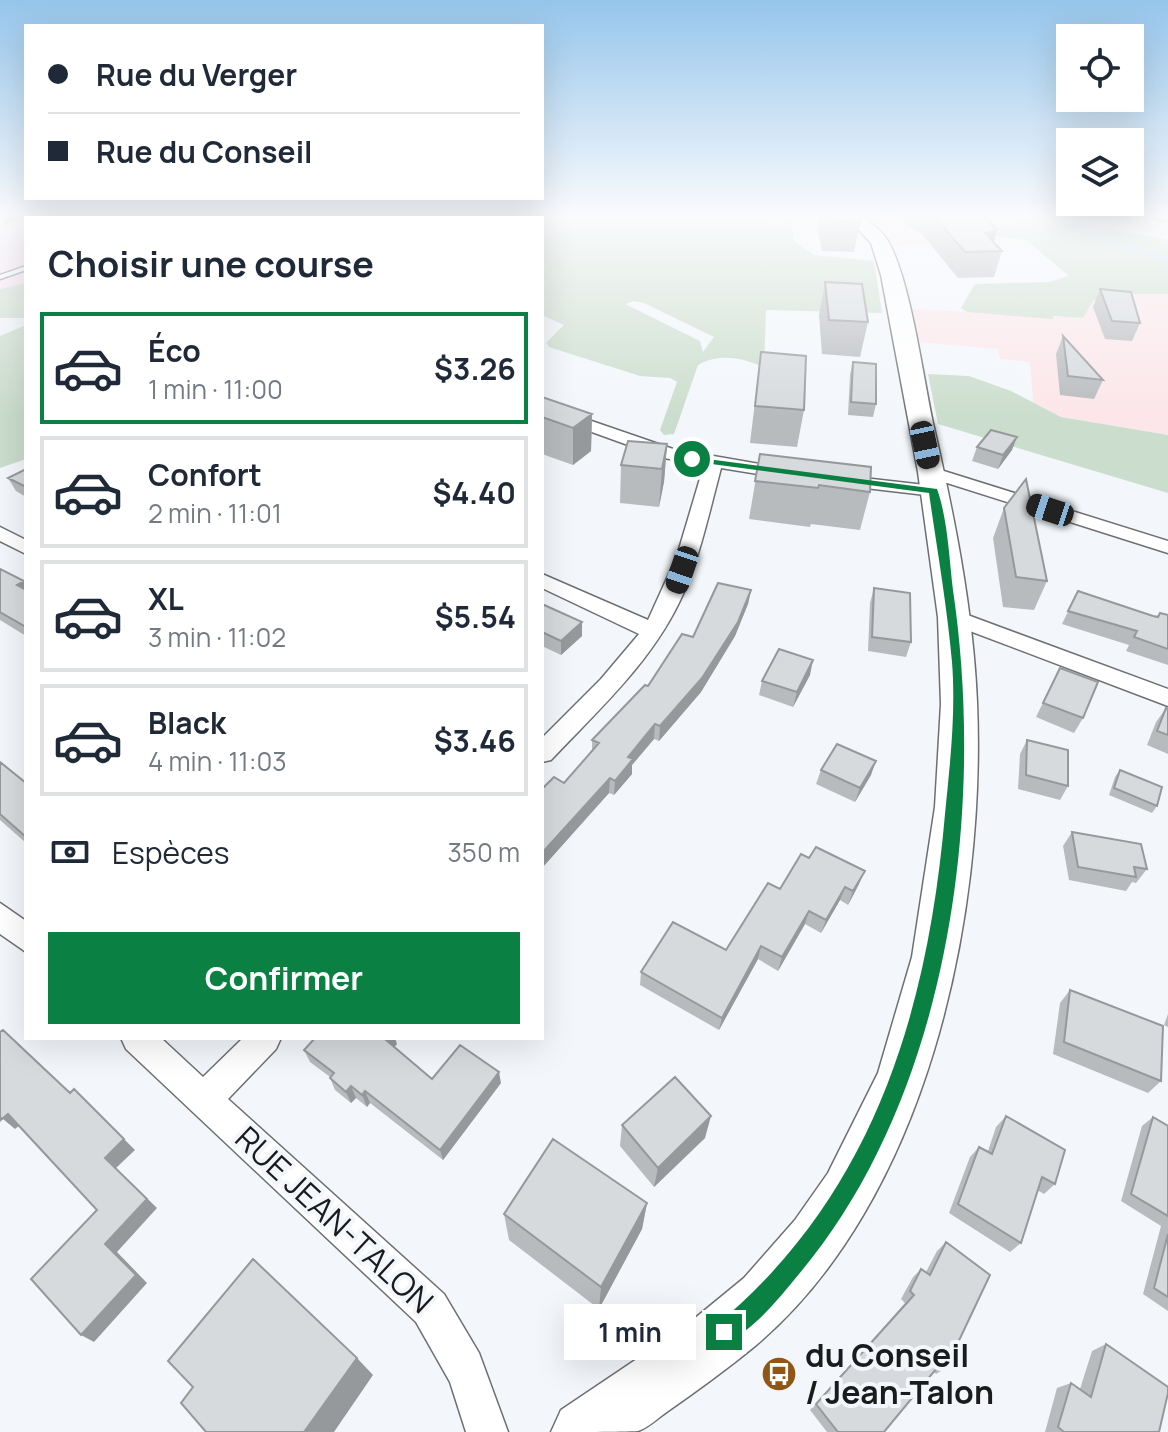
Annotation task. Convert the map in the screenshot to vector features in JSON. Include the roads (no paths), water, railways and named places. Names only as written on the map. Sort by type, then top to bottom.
[{"type":"street","points":[[583,1432],[704,1349],[765,1299],[815,1240],[847,1192],[876,1138],[901,1080],[921,1017],[948,871],[959,704],[954,617],[932,481],[891,282]]},
{"type":"street","points":[[544,410],[643,446],[713,464],[818,478],[932,481],[1168,547]]},
{"type":"street","points":[[544,751],[652,631],[676,587],[713,464]]},
{"type":"street","points":[[0,533],[24,547]]},
{"type":"street","points":[[544,581],[652,631]]},
{"type":"street","points":[[954,617],[1168,698]]},
{"type":"street","points":[[0,916],[24,937]]},
{"type":"street","name":"RUE JEAN-TALON","points":[[139,1040],[430,1308],[459,1350],[477,1394],[487,1432]]},
{"type":"street","points":[[205,1099],[263,1040]]},
{"type":"place","name":"du Conseil / Jean-Talon","points":[[779,1374]]}]
